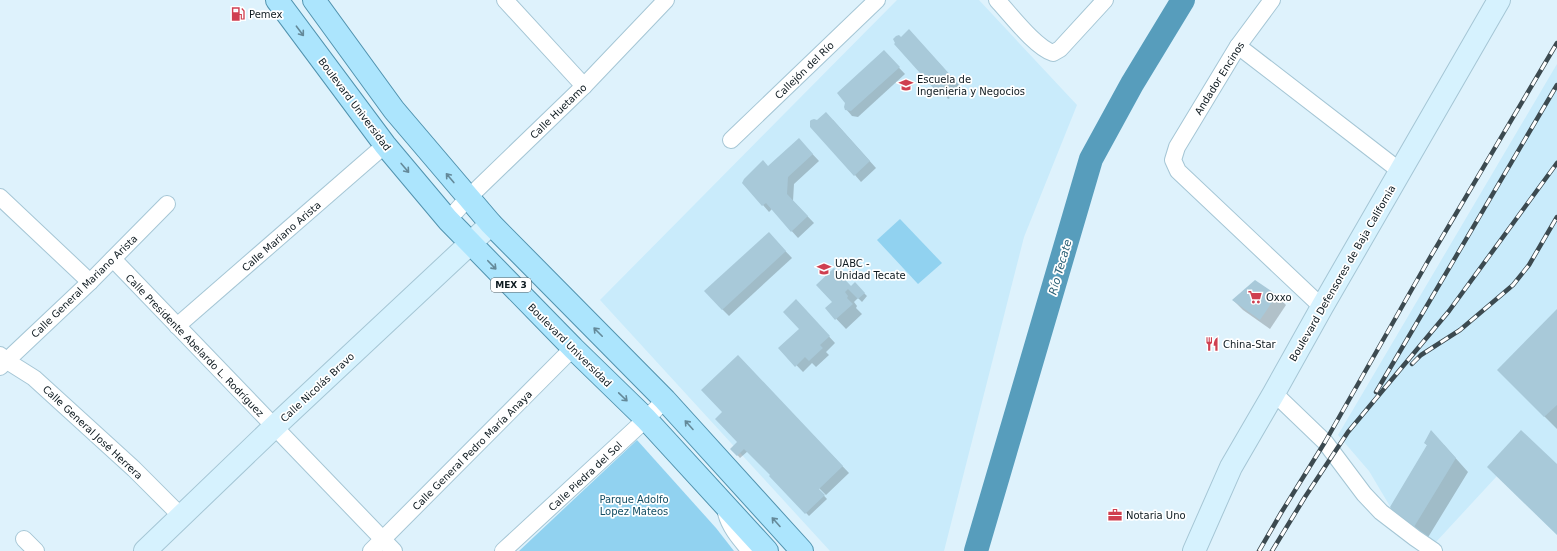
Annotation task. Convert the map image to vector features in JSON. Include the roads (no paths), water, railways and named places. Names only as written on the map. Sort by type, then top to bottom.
[{"type":"main road","name":"Boulevard Universidad","points":[[277,0],[385,145],[448,220],[573,348],[646,419],[767,551]]},
{"type":"main road","name":"Boulevard Defensores de Baja California","points":[[1194,551],[1232,467],[1322,307],[1499,0]]},
{"type":"main road","name":"MEX 3","points":[[320,2],[394,110],[468,198],[491,224],[665,400],[802,551]]},
{"type":"main road","name":"Calle Nicolás Bravo","points":[[145,551],[274,427],[491,224]]},
{"type":"street","points":[[505,0],[584,86]]},
{"type":"street","name":"Calle Huetamo","points":[[448,220],[468,198],[584,86],[666,0]]},
{"type":"street","name":"Callejón del Río","points":[[731,140],[877,0]]},
{"type":"street","points":[[997,0],[1046,51],[1053,53],[1060,49],[1105,0]]},
{"type":"street","name":"Andador Encinos","points":[[1272,0],[1238,46],[1177,147],[1173,160],[1178,171],[1322,307]]},
{"type":"street","points":[[1238,46],[1400,172]]},
{"type":"street","name":"Calle Mariano Arista","points":[[177,326],[385,145]]},
{"type":"street","points":[[0,197],[90,282]]},
{"type":"street","name":"Calle General Mariano Arista","points":[[2,361],[90,282],[167,204]]},
{"type":"street","name":"Calle Presidente Abelardo L. Rodríguez","points":[[113,259],[274,427],[377,545],[394,551]]},
{"type":"street","name":"Calle General Pedro María Anaya","points":[[377,545],[573,348]]},
{"type":"street","name":"Calle General José Herrera","points":[[2,361],[34,378],[134,469],[181,516]]},
{"type":"street","points":[[1274,393],[1325,442],[1364,494],[1381,512],[1434,551]]},
{"type":"street","name":"Calle Piedra del Sol","points":[[503,551],[665,400]]},
{"type":"street","points":[[724,504],[728,520],[736,534],[750,551]]},
{"type":"street","points":[[24,539],[36,551]]},
{"type":"waterway","name":"Río Tecate","points":[[976,551],[1091,159],[1132,84],[1183,0]]},
{"type":"railway","points":[[1259,551],[1325,442],[1428,261],[1557,43]]},
{"type":"railway","points":[[1376,392],[1557,85]]},
{"type":"railway","points":[[1272,551],[1305,497],[1348,432],[1449,311],[1557,163]]},
{"type":"railway","points":[[1412,364],[1421,355],[1460,330],[1513,285],[1529,265],[1557,217]]},
{"type":"place","name":"Pemex","points":[[238,14]]},
{"type":"place","name":"Escuela de Ingenieria y Negocios","points":[[906,85]]},
{"type":"place","name":"UABC - Unidad Tecate","points":[[824,269]]},
{"type":"place","name":"Oxxo","points":[[1255,297]]},
{"type":"place","name":"China-Star","points":[[1212,344]]},
{"type":"place","name":"Notaria Uno","points":[[1115,515]]},
{"type":"park label","name":"Parque Adolfo Lopez Mateos","points":[[634,504]]}]
